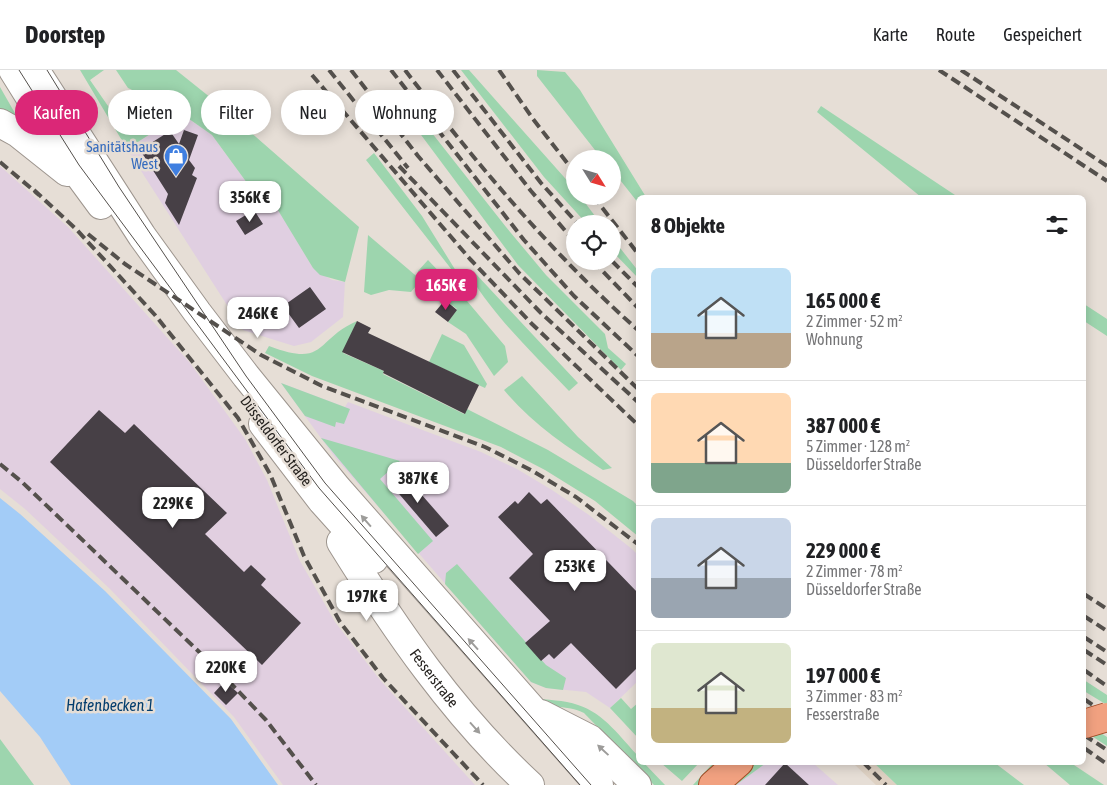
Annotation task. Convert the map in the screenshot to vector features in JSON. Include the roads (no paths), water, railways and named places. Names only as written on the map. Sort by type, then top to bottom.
[{"type":"main road","name":"Düsseldorfer Straße","points":[[13,70],[38,113],[98,200],[288,458],[322,501],[573,785]]},
{"type":"main road","name":"Düsseldorfer Straße","points":[[35,70],[106,182],[192,306],[337,488],[598,785]]},
{"type":"main road","name":"Düsseldorfer Straße","points":[[57,70],[101,142],[226,328],[288,426]]},
{"type":"main road","points":[[0,123],[18,133],[54,160],[98,200]]},
{"type":"main road","name":"Fesserstraße","points":[[288,458],[386,612],[423,666],[495,749],[530,785]]},
{"type":"main road","points":[[505,680],[540,713],[583,734],[596,744],[637,785]]},
{"type":"main road","points":[[1086,723],[1107,717]]},
{"type":"main road","points":[[713,785],[735,765]]},
{"type":"water","name":"Hafenbecken 1","points":[[0,498],[105,591],[231,719],[278,785],[71,785],[40,737],[0,691]]},
{"type":"tram line","points":[[19,70],[79,165],[319,488],[580,785]]},
{"type":"tram line","points":[[47,70],[119,187],[246,376],[325,483],[591,785]]},
{"type":"railway","points":[[329,70],[408,168]]},
{"type":"railway","points":[[351,70],[418,156],[519,273],[636,387]]},
{"type":"railway","points":[[391,70],[524,240],[574,296],[636,354]]},
{"type":"railway","points":[[405,70],[487,173],[545,239],[636,328]]},
{"type":"railway","points":[[437,70],[531,191],[566,232]]},
{"type":"railway","points":[[453,70],[541,183],[570,215]]},
{"type":"railway","points":[[499,70],[533,119],[566,161]]},
{"type":"railway","points":[[939,70],[1107,181]]},
{"type":"railway","points":[[961,70],[1107,166]]},
{"type":"railway","points":[[312,75],[470,259],[532,324],[636,423]]},
{"type":"railway","points":[[0,162],[39,195]]},
{"type":"railway","points":[[399,166],[541,313],[636,400]]},
{"type":"railway","points":[[34,190],[76,229],[155,315],[238,418],[270,474],[304,556],[340,622],[383,678],[483,785]]},
{"type":"railway","points":[[600,205],[636,251]]},
{"type":"railway","points":[[88,234],[125,264],[261,355],[322,386],[485,447],[531,470],[576,497],[636,543]]},
{"type":"railway","points":[[602,270],[636,306]]},
{"type":"railway","points":[[621,270],[636,285]]},
{"type":"railway","points":[[0,464],[22,482],[218,670],[266,720],[316,785]]},
{"type":"railway","points":[[1086,595],[1107,609]]},
{"type":"railway","points":[[1086,617],[1107,631]]},
{"type":"railway","points":[[1086,638],[1107,652]]},
{"type":"railway","points":[[1086,651],[1107,665]]},
{"type":"railway","points":[[1086,671],[1107,686]]},
{"type":"railway","points":[[1086,700],[1107,715]]},
{"type":"railway","points":[[1086,714],[1107,728]]},
{"type":"railway","points":[[1086,736],[1107,750]]},
{"type":"railway","points":[[1086,749],[1107,764]]},
{"type":"railway","points":[[866,765],[886,785]]},
{"type":"place","name":"Sanitätshaus West","points":[[176,177]]}]
